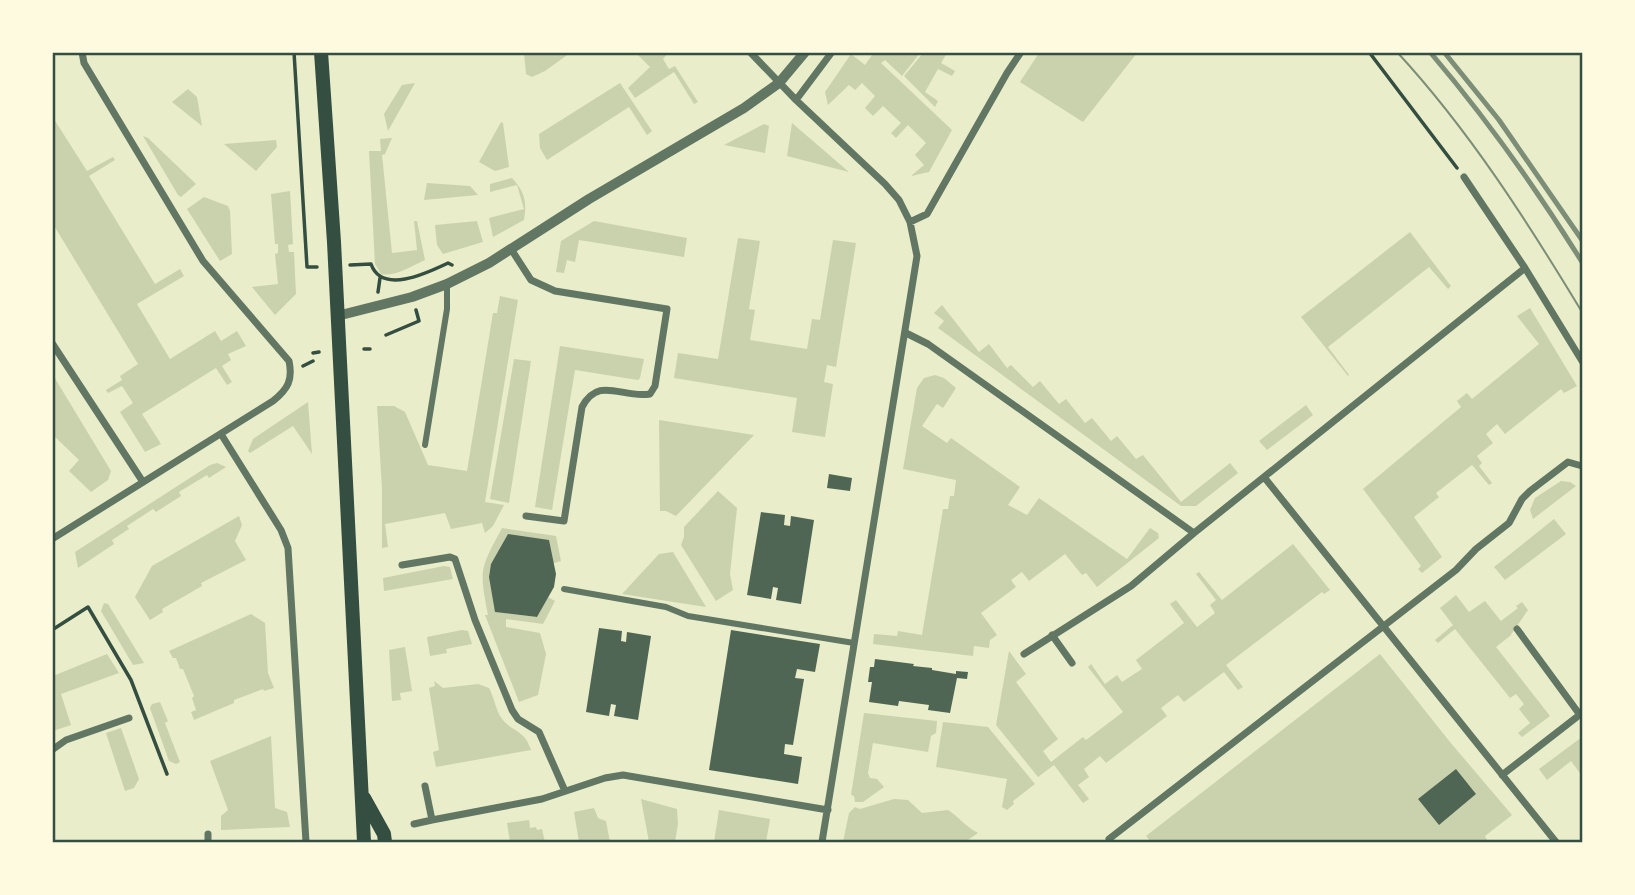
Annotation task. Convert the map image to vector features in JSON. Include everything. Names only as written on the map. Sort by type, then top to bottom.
[{"type":"main road","points":[[321,52],[334,242],[364,842]]},
{"type":"main road","points":[[362,793],[384,834],[385,842]]},
{"type":"street","points":[[52,539],[285,391],[292,372],[289,361],[203,261],[84,63],[82,52]]},
{"type":"street","points":[[750,52],[796,100],[885,184],[910,222],[917,256],[822,842]]},
{"type":"street","points":[[337,316],[400,301],[447,284],[489,263],[589,199],[744,108],[779,83],[804,52]]},
{"type":"street","points":[[796,100],[832,52]]},
{"type":"street","points":[[910,222],[927,214],[1021,52]]},
{"type":"street","points":[[1464,177],[1583,361]]},
{"type":"street","points":[[511,249],[531,281],[555,291],[667,309],[655,386],[650,394],[642,396],[596,390],[589,395],[582,407],[564,522],[526,516]]},
{"type":"street","points":[[1024,654],[1120,595],[1525,268]]},
{"type":"street","points":[[425,445],[447,309],[447,284]]},
{"type":"street","points":[[905,333],[928,344],[1194,533]]},
{"type":"street","points":[[53,345],[143,482]]},
{"type":"street","points":[[221,434],[281,530],[288,548],[306,842]]},
{"type":"street","points":[[1109,839],[1456,570],[1476,549],[1509,523],[1522,499],[1530,491],[1568,462],[1583,466]]},
{"type":"street","points":[[1264,477],[1556,842]]},
{"type":"street","points":[[402,565],[450,557],[455,559],[475,620],[513,710],[518,719],[539,733],[565,791]]},
{"type":"street","points":[[564,589],[666,607],[688,617],[854,643]]},
{"type":"street","points":[[1502,775],[1581,714],[1517,629]]},
{"type":"street","points":[[1052,635],[1072,663]]},
{"type":"street","points":[[52,750],[66,740],[129,718]]},
{"type":"street","points":[[414,824],[541,799],[623,775],[828,810]]},
{"type":"street","points":[[425,786],[432,820]]},
{"type":"path","points":[[294,52],[307,267],[317,267]]},
{"type":"path","points":[[1370,52],[1464,177]]},
{"type":"path","points":[[361,264],[371,264],[374,274],[381,280],[411,278],[448,263]]},
{"type":"path","points":[[387,335],[419,321]]},
{"type":"path","points":[[364,349],[370,349]]},
{"type":"path","points":[[313,352],[319,352]]},
{"type":"path","points":[[52,630],[88,607],[131,680],[167,774]]},
{"type":"green space","points":[[524,52],[570,53],[532,77],[526,74]]},
{"type":"green space","points":[[636,53],[668,53],[663,59],[669,69],[675,66],[698,102],[694,104],[674,72],[635,98],[628,88],[650,67]]},
{"type":"green space","points":[[869,53],[920,53],[902,76],[885,60],[881,63],[952,130],[929,172],[911,176],[924,165],[915,155],[926,143],[908,125],[896,138],[891,133],[901,123],[883,106],[873,116],[865,108],[875,96],[862,83],[855,90],[849,85],[828,105],[825,92],[851,54],[865,65],[872,55]]},
{"type":"green space","points":[[923,53],[947,53],[941,63],[955,71],[952,76],[938,69],[925,92],[938,101],[935,107],[904,76]]},
{"type":"green space","points":[[1039,53],[1137,53],[1083,122],[1020,82]]},
{"type":"green space","points":[[415,83],[388,131],[384,114],[402,85]]},
{"type":"green space","points":[[620,83],[652,131],[647,135],[629,107],[547,160],[540,148],[539,134]]},
{"type":"green space","points":[[188,89],[197,97],[202,126],[172,102]]},
{"type":"green space","points":[[52,116],[87,171],[113,157],[115,160],[89,176],[155,284],[180,269],[184,276],[137,304],[170,359],[215,331],[221,341],[237,331],[246,346],[228,354],[231,360],[222,366],[232,382],[227,385],[216,368],[142,414],[161,444],[145,452],[120,412],[133,403],[122,386],[108,393],[106,390],[122,380],[120,376],[138,364],[53,224]]},
{"type":"green space","points":[[501,122],[509,167],[495,171],[479,162]]},
{"type":"green space","points":[[792,123],[849,172],[787,156]]},
{"type":"green space","points":[[764,124],[769,126],[765,153],[724,145]]},
{"type":"green space","points":[[143,136],[196,184],[181,197],[178,195]]},
{"type":"green space","points":[[392,138],[382,155],[392,253],[417,250],[414,221],[417,221],[425,260],[387,275],[381,274],[375,264],[369,151],[381,151],[380,139]]},
{"type":"green space","points":[[276,140],[277,147],[256,171],[224,144]]},
{"type":"green space","points":[[512,178],[520,188],[524,197],[525,208],[524,220],[493,237],[489,218],[524,209],[517,185],[490,192],[490,184]]},
{"type":"green space","points":[[427,183],[470,186],[478,195],[424,200]]},
{"type":"green space","points":[[290,191],[293,244],[288,245],[289,252],[294,252],[296,294],[275,315],[252,287],[278,284],[275,254],[278,253],[278,244],[275,244],[271,194]]},
{"type":"green space","points":[[204,197],[228,206],[230,211],[232,254],[220,261],[187,209]]},
{"type":"green space","points":[[477,221],[483,242],[443,254],[437,245],[435,225]]},
{"type":"green space","points":[[594,221],[687,238],[684,257],[579,240],[575,262],[567,260],[564,273],[556,272],[561,241]]},
{"type":"green space","points":[[1410,232],[1451,286],[1448,289],[1429,267],[1328,347],[1348,376],[1301,317]]},
{"type":"green space","points":[[738,238],[760,241],[749,309],[755,310],[750,340],[807,349],[812,319],[820,320],[833,240],[856,243],[836,367],[827,365],[824,382],[833,384],[825,437],[792,432],[797,398],[674,378],[678,353],[718,359]]},
{"type":"green space","points":[[500,296],[518,300],[485,502],[504,505],[493,526],[485,533],[482,523],[451,529],[445,513],[385,524],[388,547],[382,548],[377,406],[394,406],[405,412],[428,465],[467,471],[493,313],[497,313]]},
{"type":"green space","points":[[942,305],[979,352],[989,344],[1007,368],[1011,365],[1033,387],[1040,381],[1059,404],[1066,399],[1085,423],[1092,418],[1111,441],[1117,436],[1136,459],[1143,455],[1181,502],[1230,463],[1238,473],[1196,506],[1181,506],[938,328],[944,321],[934,313]]},
{"type":"green space","points":[[1530,308],[1577,386],[1564,393],[1561,389],[1505,434],[1497,424],[1486,434],[1493,443],[1477,456],[1482,463],[1479,466],[1492,483],[1489,485],[1472,465],[1436,493],[1439,497],[1414,517],[1442,557],[1422,573],[1418,569],[1421,566],[1363,489],[1461,407],[1457,401],[1467,393],[1472,399],[1539,344],[1517,316]]},
{"type":"green space","points":[[560,346],[644,359],[638,380],[575,370],[552,510],[535,507]]},
{"type":"green space","points":[[514,359],[531,361],[509,503],[490,499]]},
{"type":"green space","points":[[53,375],[111,471],[108,480],[91,492],[69,471],[79,460],[53,435]]},
{"type":"green space","points":[[935,375],[944,378],[956,388],[943,408],[937,404],[922,426],[947,443],[951,438],[1020,487],[1008,505],[1027,515],[1039,498],[1127,559],[1150,528],[1158,533],[1159,538],[1097,587],[1086,573],[1082,575],[1065,554],[1029,581],[1022,572],[1011,580],[1016,587],[981,613],[997,635],[990,640],[989,648],[974,646],[973,656],[873,644],[874,634],[897,636],[898,631],[922,635],[943,509],[948,509],[950,496],[954,496],[956,480],[903,469],[917,388],[924,378]]},
{"type":"green space","points":[[308,402],[312,454],[293,426],[250,453],[248,451],[253,439]]},
{"type":"green space","points":[[1306,405],[1313,415],[1267,450],[1259,441]]},
{"type":"green space","points":[[659,420],[754,435],[676,516],[660,511]]},
{"type":"green space","points":[[217,463],[226,467],[209,478],[207,475],[179,492],[181,496],[156,512],[153,509],[127,526],[129,529],[112,540],[114,544],[78,568],[75,552]]},
{"type":"green space","points":[[1561,481],[1576,486],[1533,519],[1530,510],[1535,498]]},
{"type":"green space","points":[[718,491],[737,508],[730,574],[733,590],[716,601],[681,545],[684,527]]},
{"type":"green space","points":[[239,516],[242,525],[235,541],[246,560],[201,583],[202,586],[162,609],[163,612],[150,620],[135,597],[152,566]]},
{"type":"green space","points":[[1554,519],[1566,534],[1505,580],[1494,567]]},
{"type":"green space","points":[[502,528],[556,536],[561,561],[554,563],[496,612],[537,617],[548,597],[555,601],[543,624],[506,619],[506,627],[540,633],[546,654],[538,695],[519,702],[485,615],[488,615],[483,570]]},
{"type":"green space","points":[[1293,544],[1330,590],[1324,594],[1322,592],[1226,665],[1243,687],[1238,690],[1224,672],[1184,702],[1178,695],[1161,708],[1167,716],[1106,763],[1100,756],[1084,769],[1089,777],[1078,785],[1089,799],[1083,803],[1054,765],[1038,777],[996,725],[1009,651],[1026,674],[1016,682],[1058,739],[1043,751],[1051,762],[1083,737],[1086,740],[1123,712],[1088,667],[1091,664],[1105,684],[1117,675],[1122,682],[1142,669],[1136,660],[1184,623],[1170,604],[1176,600],[1197,627],[1215,613],[1210,605],[1216,600],[1196,574],[1199,572],[1222,600]]},
{"type":"green space","points":[[673,552],[706,607],[622,594],[659,554]]},
{"type":"green space","points":[[450,567],[453,579],[384,591],[383,578]]},
{"type":"green space","points":[[1456,595],[1469,612],[1485,601],[1501,621],[1522,602],[1528,610],[1510,636],[1496,647],[1550,716],[1522,737],[1518,733],[1530,723],[1519,709],[1524,704],[1516,694],[1510,698],[1455,629],[1438,643],[1435,640],[1453,625],[1440,608]]},
{"type":"green space","points":[[104,603],[108,604],[144,663],[133,665],[101,611]]},
{"type":"green space","points":[[251,614],[265,623],[268,673],[274,688],[263,689],[234,700],[234,703],[194,720],[191,712],[196,710],[192,698],[194,696],[183,669],[180,669],[176,658],[173,658],[169,651]]},
{"type":"green space","points":[[468,631],[472,644],[446,649],[447,653],[430,656],[427,637]]},
{"type":"green space","points":[[405,647],[412,691],[400,693],[401,700],[392,701],[389,650]]},
{"type":"green space","points":[[107,654],[119,673],[61,694],[71,725],[53,731],[53,676]]},
{"type":"green space","points":[[1380,654],[1512,815],[1485,836],[1487,840],[1151,842],[1146,836]]},
{"type":"green space","points":[[434,681],[443,688],[478,684],[489,688],[500,716],[525,738],[531,750],[436,767],[433,752],[439,750],[429,688],[435,686]]},
{"type":"green space","points":[[160,702],[180,762],[176,764],[169,761],[150,708],[152,704]]},
{"type":"green space","points":[[864,713],[937,721],[936,733],[931,736],[928,752],[873,743],[868,773],[870,778],[877,779],[884,787],[863,802],[855,802],[854,796],[851,795]]},
{"type":"green space","points":[[943,722],[988,727],[1035,784],[1013,801],[1014,804],[1007,810],[1002,807],[1007,779],[936,767]]},
{"type":"green space","points":[[121,728],[139,779],[134,788],[125,791],[106,733]]},
{"type":"green space","points":[[271,736],[275,808],[287,812],[290,827],[221,830],[221,816],[228,810],[210,761]]},
{"type":"green space","points":[[1582,737],[1582,776],[1571,761],[1547,780],[1539,769]]},
{"type":"green space","points":[[641,799],[677,809],[675,842],[649,842]]},
{"type":"green space","points":[[894,799],[908,800],[922,813],[948,810],[978,833],[965,842],[843,842],[849,813],[855,807],[860,809]]},
{"type":"green space","points":[[594,808],[598,818],[606,821],[610,842],[579,842],[574,812]]},
{"type":"green space","points":[[719,810],[770,819],[766,842],[714,842]]},
{"type":"green space","points":[[529,820],[530,828],[542,829],[545,842],[510,842],[507,823]]},
{"type":"building","points":[[829,474],[852,478],[850,491],[827,488]]},
{"type":"building","points":[[761,512],[785,515],[784,525],[790,526],[791,516],[814,520],[801,604],[776,600],[778,588],[773,587],[771,599],[747,595]]},
{"type":"building","points":[[508,534],[549,540],[556,574],[554,587],[537,617],[495,612],[489,577],[491,564]]},
{"type":"building","points":[[599,628],[622,631],[621,641],[626,642],[627,632],[651,636],[638,720],[614,716],[616,705],[611,704],[609,716],[586,712]]},
{"type":"building","points":[[731,630],[820,644],[815,672],[797,669],[795,678],[804,679],[793,745],[785,744],[784,754],[802,757],[798,784],[709,770]]},
{"type":"building","points":[[875,659],[914,664],[913,666],[956,674],[956,671],[968,672],[967,679],[957,678],[950,713],[928,710],[929,705],[899,701],[898,706],[869,702],[872,682],[868,682],[870,667],[874,667]]},
{"type":"building","points":[[1456,769],[1476,794],[1439,825],[1418,799]]},
{"type":"tram line","points":[[1397,52],[1449,113],[1496,177],[1582,312]]},
{"type":"railway","points":[[1430,52],[1510,154],[1582,262]]},
{"type":"railway","points":[[1444,52],[1499,120],[1582,240]]}]
